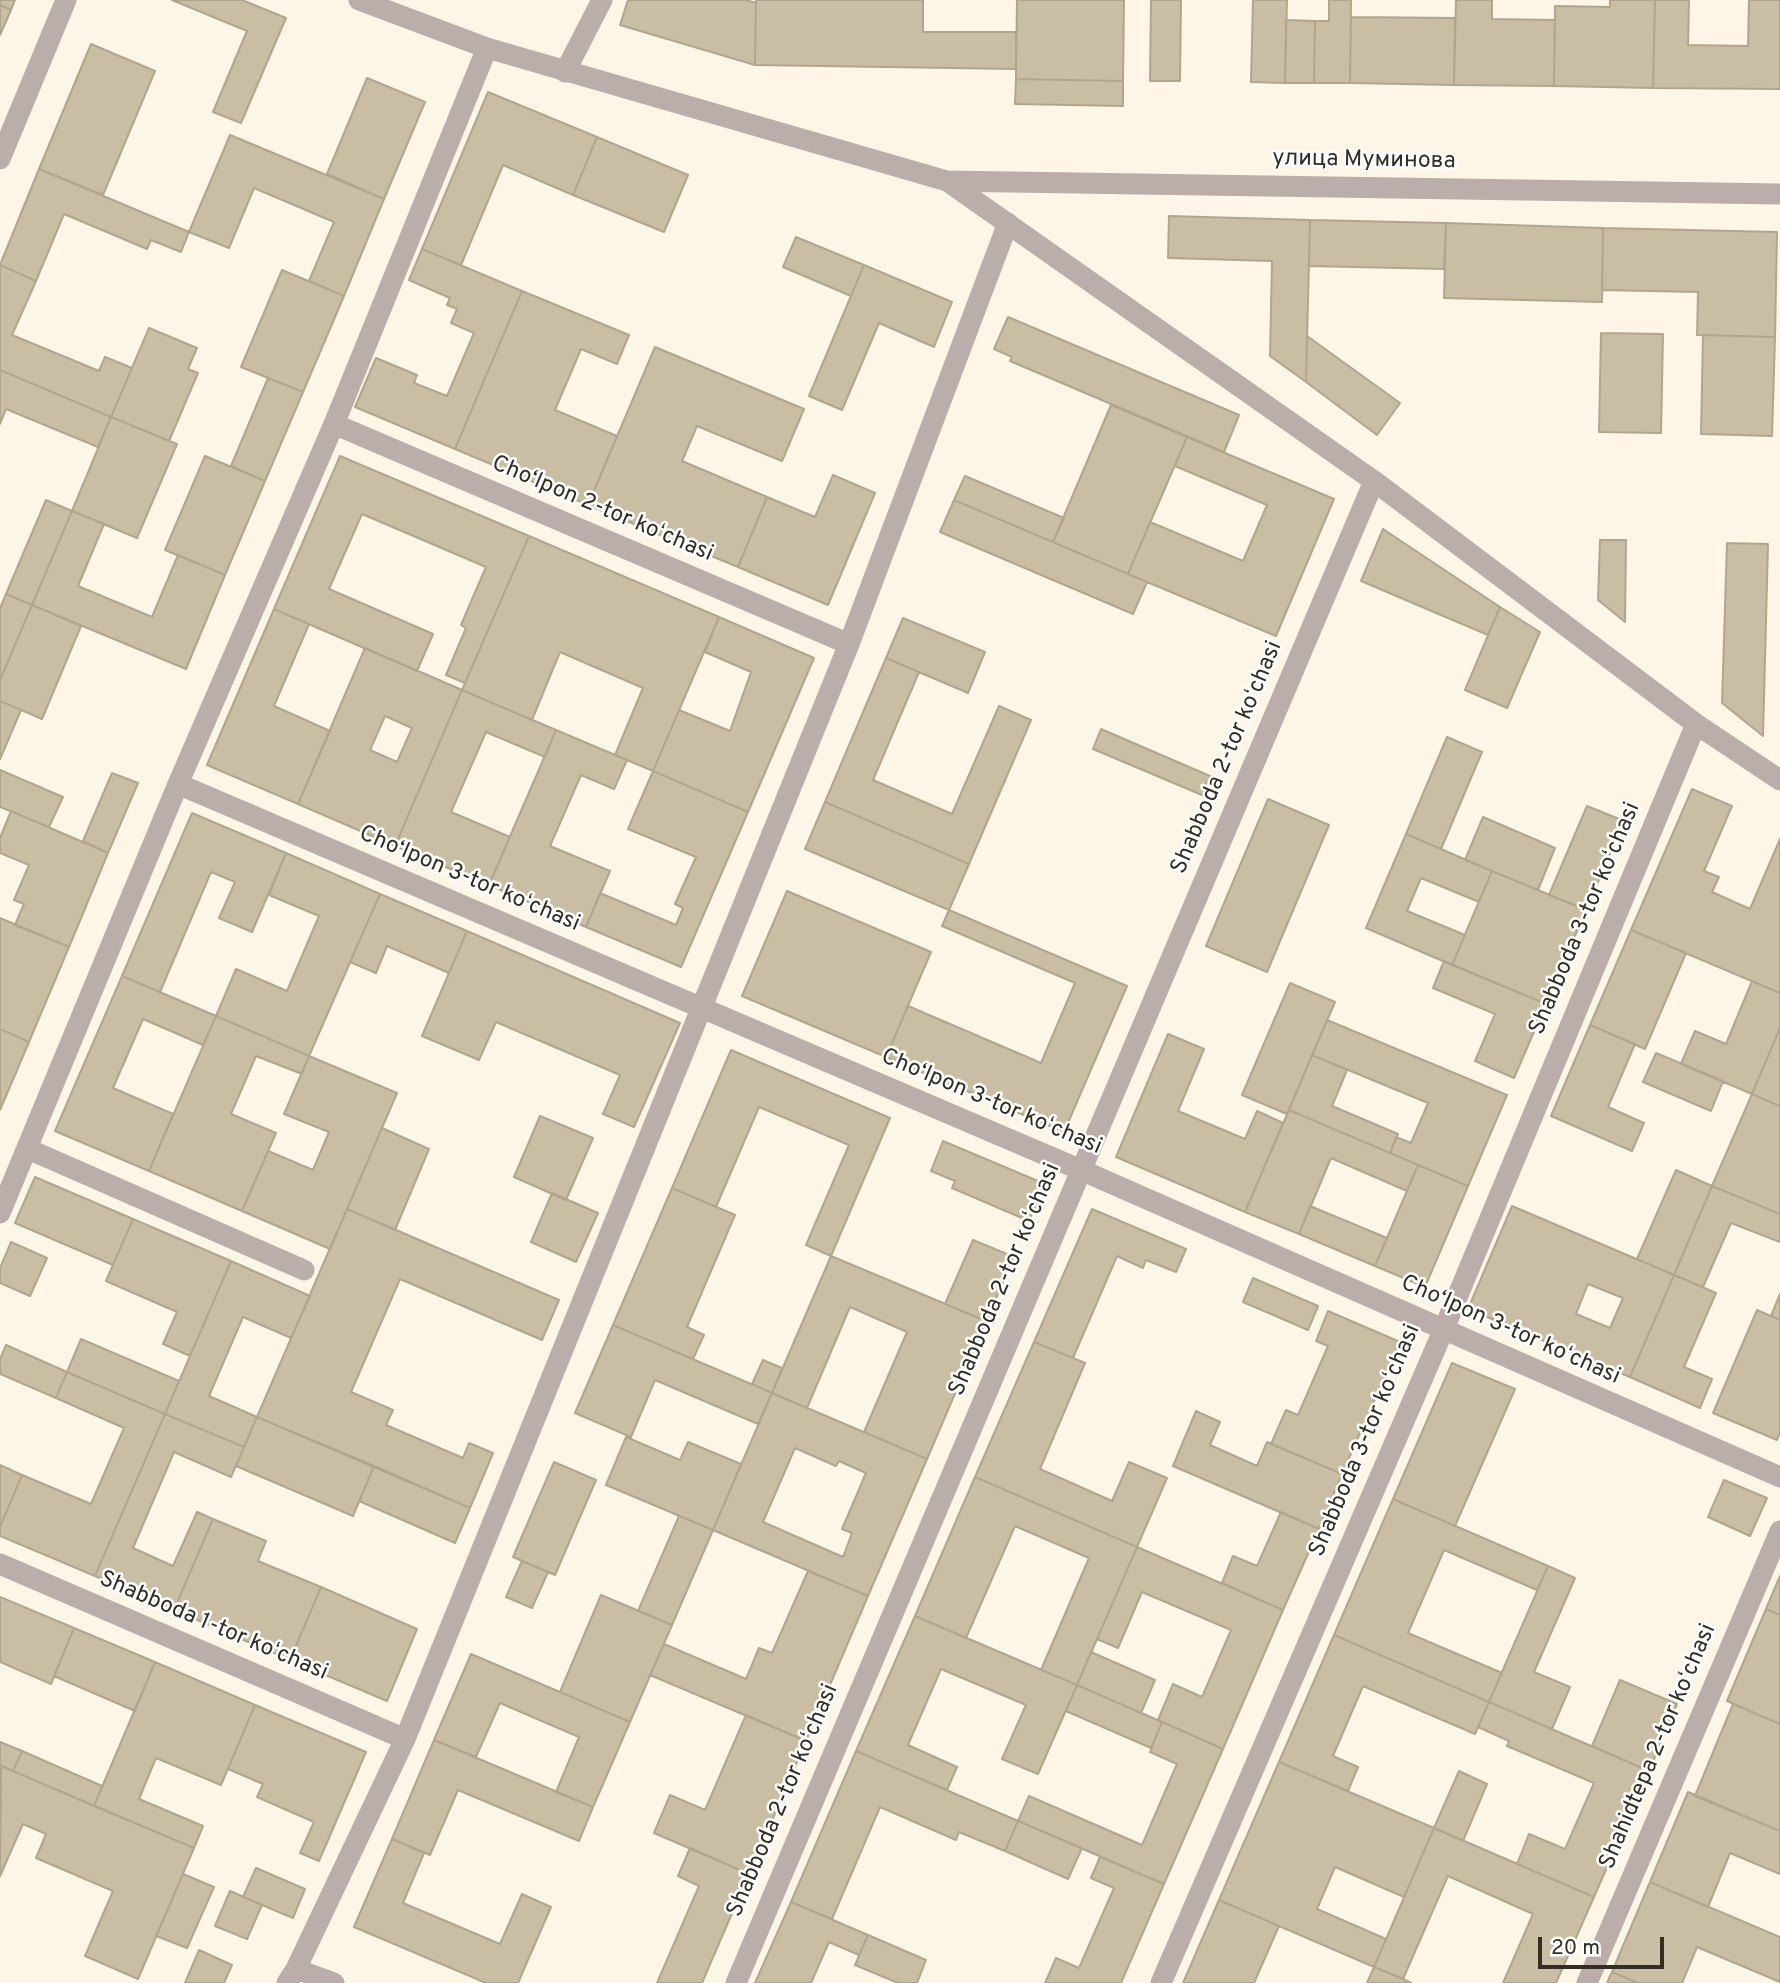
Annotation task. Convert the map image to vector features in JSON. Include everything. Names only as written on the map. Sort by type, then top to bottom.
[{"type":"street","points":[[0,159],[66,0]]},
{"type":"street","points":[[359,0],[487,48],[947,181],[1374,481],[1696,724],[1780,780]]},
{"type":"street","points":[[565,72],[602,0]]},
{"type":"street","points":[[0,1213],[178,784],[334,424],[487,48]]},
{"type":"street","name":"улица Муминова","points":[[947,181],[1780,194]]},
{"type":"street","points":[[334,1983],[292,1976],[405,1739],[849,644],[1008,223]]},
{"type":"street","name":"Cho‘lpon 2-tor koʻchasi","points":[[334,424],[849,644]]},
{"type":"street","name":"Shabboda 2-tor koʻchasi","points":[[736,1983],[1374,481]]},
{"type":"street","name":"Shabboda 3-tor koʻchasi","points":[[1161,1983],[1443,1331],[1696,724]]},
{"type":"street","name":"Cho‘lpon 3-tor koʻchasi","points":[[178,784],[1081,1170],[1780,1477]]},
{"type":"street","points":[[28,1149],[304,1270]]},
{"type":"street","name":"Shahidtepa 2-tor koʻchasi","points":[[1587,1983],[1780,1531]]},
{"type":"street","name":"Shabboda 1-tor koʻchasi","points":[[0,1564],[405,1739]]},
{"type":"building","points":[[0,0],[15,0],[11,10],[0,5]]},
{"type":"building","points":[[172,0],[242,0],[286,18],[241,123],[213,112],[247,31]]},
{"type":"building","points":[[628,0],[746,0],[756,3],[755,65],[620,25]]},
{"type":"building","points":[[756,0],[923,0],[923,32],[1016,32],[1016,69],[755,65]]},
{"type":"building","points":[[1017,0],[1124,0],[1123,81],[1016,79]]},
{"type":"building","points":[[1151,0],[1181,0],[1180,81],[1150,81]]},
{"type":"building","points":[[1253,0],[1287,0],[1285,83],[1251,82]]},
{"type":"building","points":[[1329,0],[1351,0],[1350,83],[1314,83],[1315,21],[1329,21]]},
{"type":"building","points":[[1456,0],[1492,0],[1492,19],[1555,20],[1554,86],[1454,85]]},
{"type":"building","points":[[1610,0],[1655,0],[1653,88],[1554,86],[1555,6],[1610,7]]},
{"type":"building","points":[[1655,0],[1689,0],[1688,45],[1748,46],[1749,0],[1780,0],[1780,89],[1653,88]]},
{"type":"building","points":[[0,5],[11,10],[0,35]]},
{"type":"building","points":[[1351,17],[1455,18],[1454,85],[1350,83]]},
{"type":"building","points":[[1286,20],[1315,21],[1314,83],[1285,83]]},
{"type":"building","points":[[91,44],[155,71],[103,195],[39,169]]},
{"type":"building","points":[[367,78],[425,102],[384,199],[327,174]]},
{"type":"building","points":[[1016,79],[1123,81],[1123,106],[1015,104]]},
{"type":"building","points":[[488,92],[597,137],[573,195],[503,165],[461,265],[422,249]]},
{"type":"building","points":[[230,135],[384,199],[344,296],[309,281],[334,222],[254,188],[229,248],[189,232]]},
{"type":"building","points":[[597,137],[688,175],[664,232],[573,195]]},
{"type":"building","points":[[39,169],[189,232],[181,252],[151,240],[147,249],[64,214],[36,281],[0,265]]},
{"type":"building","points":[[1169,216],[1310,220],[1306,382],[1270,356],[1272,261],[1168,258]]},
{"type":"building","points":[[1310,220],[1446,223],[1444,269],[1309,266]]},
{"type":"building","points":[[1446,223],[1603,228],[1602,302],[1444,298]]},
{"type":"building","points":[[1603,228],[1777,232],[1775,337],[1697,335],[1698,292],[1602,290]]},
{"type":"building","points":[[796,237],[864,265],[851,296],[783,267]]},
{"type":"building","points":[[422,249],[522,291],[455,449],[355,407],[376,358],[417,375],[414,383],[447,396],[474,333],[451,323],[457,309],[447,305],[450,298],[409,280]]},
{"type":"building","points":[[0,265],[36,281],[12,335],[99,371],[105,357],[132,368],[111,417],[0,370]]},
{"type":"building","points":[[864,265],[952,302],[934,347],[879,323],[842,410],[809,396]]},
{"type":"building","points":[[282,270],[344,296],[303,392],[241,367]]},
{"type":"building","points":[[522,291],[629,335],[617,364],[581,349],[555,410],[617,436],[588,505],[455,449]]},
{"type":"building","points":[[1008,317],[1239,415],[1224,452],[1010,361],[1012,357],[994,349]]},
{"type":"building","points":[[149,328],[197,348],[188,369],[198,373],[169,441],[111,417]]},
{"type":"building","points":[[1601,333],[1663,334],[1661,433],[1599,432]]},
{"type":"building","points":[[1703,335],[1775,337],[1772,436],[1701,434]]},
{"type":"building","points":[[1307,336],[1400,403],[1377,435],[1306,382]]},
{"type":"building","points":[[655,347],[804,409],[782,461],[697,426],[682,461],[767,497],[738,567],[588,505]]},
{"type":"building","points":[[0,370],[111,417],[98,447],[6,409],[0,424]]},
{"type":"building","points":[[268,378],[303,392],[265,481],[231,466]]},
{"type":"building","points":[[1111,405],[1187,437],[1128,574],[1053,542]]},
{"type":"building","points":[[111,417],[177,444],[137,538],[72,511]]},
{"type":"building","points":[[1187,437],[1334,499],[1276,636],[1128,574],[1150,522],[1243,561],[1267,505],[1175,466]]},
{"type":"building","points":[[205,456],[265,481],[225,575],[165,550]]},
{"type":"building","points":[[340,456],[529,536],[465,683],[446,675],[466,628],[461,625],[486,567],[362,514],[329,589],[433,634],[417,671],[274,609]]},
{"type":"building","points":[[833,475],[875,493],[828,605],[738,567],[767,497],[815,517]]},
{"type":"building","points":[[965,476],[1064,518],[1053,542],[954,500]]},
{"type":"building","points":[[46,500],[72,511],[32,605],[6,594]]},
{"type":"building","points":[[954,500],[1147,582],[1133,614],[940,532]]},
{"type":"building","points":[[72,511],[104,524],[78,586],[152,617],[178,555],[225,575],[186,669],[32,605]]},
{"type":"building","points":[[1383,529],[1500,607],[1488,635],[1361,581]]},
{"type":"building","points":[[529,536],[719,617],[653,771],[615,755],[643,688],[560,652],[532,720],[462,690]]},
{"type":"building","points":[[1600,540],[1626,540],[1625,622],[1598,600]]},
{"type":"building","points":[[1727,543],[1768,544],[1763,736],[1722,703]]},
{"type":"building","points":[[6,594],[32,605],[0,680],[0,608]]},
{"type":"building","points":[[32,605],[81,626],[42,719],[0,701],[0,680]]},
{"type":"building","points":[[1500,607],[1540,632],[1507,708],[1465,690]]},
{"type":"building","points":[[274,609],[309,624],[274,706],[330,731],[298,804],[207,765]]},
{"type":"building","points":[[719,617],[814,658],[748,812],[653,771],[679,710],[730,731],[751,672],[705,652]]},
{"type":"building","points":[[903,618],[985,652],[968,693],[886,658]]},
{"type":"building","points":[[365,648],[462,690],[395,846],[298,804]],"holes":[[[385,716],[412,728],[397,762],[370,750]]]},
{"type":"building","points":[[886,658],[919,672],[873,780],[952,814],[999,706],[1031,720],[969,864],[825,802]]},
{"type":"building","points":[[462,690],[556,730],[545,757],[486,732],[451,812],[510,837],[489,885],[395,846]]},
{"type":"building","points":[[0,701],[21,710],[0,759]]},
{"type":"building","points":[[1101,729],[1210,776],[1202,795],[1093,749]]},
{"type":"building","points":[[556,730],[627,760],[614,789],[581,775],[550,846],[610,871],[586,927],[489,885]]},
{"type":"building","points":[[1447,737],[1482,752],[1441,849],[1406,834]]},
{"type":"building","points":[[0,770],[63,797],[49,827],[0,807]]},
{"type":"building","points":[[653,771],[748,812],[681,967],[586,927],[600,893],[676,925],[683,908],[675,904],[696,857],[628,829]]},
{"type":"building","points":[[112,773],[138,783],[108,853],[83,841]]},
{"type":"building","points":[[1692,789],[1732,806],[1704,871],[1719,877],[1712,892],[1750,909],[1780,839],[1780,993],[1631,930]]},
{"type":"building","points":[[1268,799],[1329,825],[1267,972],[1206,946]]},
{"type":"building","points":[[825,802],[969,864],[949,910],[805,849]]},
{"type":"building","points":[[1587,806],[1624,821],[1586,910],[1549,895]]},
{"type":"building","points":[[11,811],[108,853],[69,947],[15,925],[24,904],[14,900],[29,865],[0,853],[0,838]]},
{"type":"building","points":[[192,813],[286,853],[252,932],[219,918],[235,882],[211,872],[160,992],[122,976]]},
{"type":"building","points":[[1483,817],[1555,848],[1538,890],[1465,860]]},
{"type":"building","points":[[1406,834],[1492,871],[1479,902],[1421,878],[1407,911],[1465,935],[1452,965],[1366,928]]},
{"type":"building","points":[[286,853],[380,894],[309,1056],[216,1016],[236,969],[287,991],[319,916],[269,895]]},
{"type":"building","points":[[1492,871],[1586,910],[1546,1004],[1452,965]]},
{"type":"building","points":[[787,891],[931,952],[886,1057],[742,996]]},
{"type":"building","points":[[380,894],[467,931],[449,973],[387,946],[376,973],[350,962]]},
{"type":"building","points":[[949,910],[1127,986],[1064,1132],[886,1057],[908,1006],[1041,1063],[1075,983],[942,926]]},
{"type":"building","points":[[0,918],[69,947],[29,1042],[0,1029]]},
{"type":"building","points":[[1631,930],[1686,953],[1645,1049],[1590,1025]]},
{"type":"building","points":[[467,931],[680,1023],[634,1127],[603,1114],[620,1075],[496,1022],[479,1060],[422,1036]]},
{"type":"building","points":[[1444,961],[1546,1004],[1514,1078],[1475,1061],[1495,1014],[1433,988]]},
{"type":"building","points":[[122,976],[216,1016],[203,1045],[143,1019],[113,1088],[173,1114],[149,1171],[55,1131]]},
{"type":"building","points":[[1752,981],[1780,993],[1780,1028],[1752,1094],[1681,1064],[1695,1031],[1726,1044]]},
{"type":"building","points":[[1290,983],[1335,1002],[1287,1114],[1242,1095]]},
{"type":"building","points":[[216,1016],[309,1056],[302,1074],[256,1056],[231,1114],[276,1133],[242,1211],[149,1171]]},
{"type":"building","points":[[1327,1020],[1507,1095],[1468,1186],[1390,1153],[1396,1137],[1411,1143],[1428,1103],[1312,1055]]},
{"type":"building","points":[[1590,1025],[1635,1044],[1608,1107],[1644,1123],[1632,1151],[1551,1116]]},
{"type":"building","points":[[1780,1028],[1780,1106],[1752,1094]]},
{"type":"building","points":[[0,1029],[29,1042],[0,1110]]},
{"type":"building","points":[[1168,1034],[1204,1049],[1178,1111],[1245,1139],[1257,1111],[1283,1123],[1245,1212],[1116,1157]]},
{"type":"building","points":[[731,1050],[890,1118],[831,1256],[806,1245],[849,1145],[759,1107],[716,1207],[672,1188]]},
{"type":"building","points":[[1656,1053],[1723,1081],[1711,1111],[1643,1082]]},
{"type":"building","points":[[1312,1055],[1347,1070],[1332,1106],[1398,1134],[1390,1153],[1289,1110]]},
{"type":"building","points":[[309,1056],[397,1093],[330,1249],[242,1211],[268,1151],[313,1170],[329,1132],[284,1114]]},
{"type":"building","points":[[1752,1094],[1780,1106],[1780,1214],[1712,1186]]},
{"type":"building","points":[[1289,1110],[1418,1165],[1407,1191],[1331,1158],[1299,1234],[1245,1212]]},
{"type":"building","points":[[540,1116],[593,1138],[566,1200],[514,1177]]},
{"type":"building","points":[[382,1128],[429,1149],[395,1230],[347,1209]]},
{"type":"building","points":[[943,1141],[1045,1184],[1029,1221],[952,1188],[955,1181],[931,1171]]},
{"type":"building","points":[[1418,1165],[1468,1186],[1425,1287],[1375,1266]]},
{"type":"building","points":[[1676,1170],[1712,1186],[1674,1275],[1637,1259]]},
{"type":"building","points":[[35,1177],[133,1219],[113,1265],[15,1223]]},
{"type":"building","points":[[1712,1186],[1780,1214],[1780,1242],[1731,1223],[1703,1287],[1674,1275]]},
{"type":"building","points":[[672,1188],[735,1215],[687,1327],[704,1335],[693,1359],[613,1325]]},
{"type":"building","points":[[552,1193],[598,1213],[576,1262],[531,1242]]},
{"type":"building","points":[[1310,1206],[1387,1238],[1375,1266],[1299,1234]]},
{"type":"building","points":[[1512,1206],[1674,1275],[1630,1377],[1468,1309]],"holes":[[[1588,1284],[1623,1298],[1610,1328],[1576,1314]]]},
{"type":"building","points":[[347,1209],[559,1300],[542,1340],[400,1279],[351,1392],[393,1410],[386,1425],[463,1458],[469,1443],[493,1453],[470,1508],[257,1417]]},
{"type":"building","points":[[1092,1209],[1186,1249],[1176,1272],[1146,1260],[1143,1268],[1117,1256],[1073,1358],[1034,1342]]},
{"type":"building","points":[[133,1219],[231,1261],[190,1356],[163,1344],[177,1312],[106,1281]]},
{"type":"building","points":[[973,1240],[1014,1257],[986,1321],[945,1304]]},
{"type":"building","points":[[11,1242],[47,1258],[30,1296],[0,1283],[0,1268]]},
{"type":"building","points":[[831,1256],[986,1321],[927,1459],[864,1432],[907,1332],[850,1307],[807,1408],[772,1393]]},
{"type":"building","points":[[231,1261],[310,1296],[291,1338],[243,1317],[209,1396],[257,1417],[244,1447],[165,1414]]},
{"type":"building","points":[[1674,1275],[1716,1293],[1684,1367],[1712,1379],[1700,1408],[1630,1377]]},
{"type":"building","points":[[1253,1278],[1318,1306],[1308,1330],[1243,1302]]},
{"type":"building","points":[[1780,1294],[1780,1320],[1771,1316]]},
{"type":"building","points":[[1757,1310],[1780,1320],[1780,1433],[1777,1440],[1713,1413]]},
{"type":"building","points":[[1328,1311],[1400,1342],[1342,1474],[1271,1444],[1286,1410],[1298,1415],[1328,1346],[1316,1341]]},
{"type":"building","points":[[613,1325],[772,1393],[758,1424],[655,1380],[631,1437],[575,1413]]},
{"type":"building","points":[[81,1339],[179,1381],[165,1414],[67,1372]]},
{"type":"building","points":[[1034,1342],[1085,1363],[1040,1469],[1112,1501],[1129,1462],[1167,1478],[1137,1547],[975,1477]]},
{"type":"building","points":[[6,1345],[67,1372],[56,1398],[0,1374],[0,1359]]},
{"type":"building","points":[[763,1360],[782,1368],[772,1393],[752,1384]]},
{"type":"building","points":[[1452,1363],[1515,1389],[1455,1526],[1393,1499]]},
{"type":"building","points":[[67,1372],[165,1414],[95,1576],[0,1536],[0,1527],[22,1475],[91,1504],[124,1428],[56,1398]]},
{"type":"building","points":[[772,1393],[927,1459],[868,1596],[713,1530]],"holes":[[[795,1448],[836,1466],[839,1461],[866,1473],[842,1529],[852,1533],[843,1557],[763,1522]]]},
{"type":"building","points":[[1196,1411],[1220,1422],[1210,1445],[1257,1466],[1267,1442],[1342,1474],[1319,1529],[1173,1466]]},
{"type":"building","points":[[165,1414],[244,1447],[231,1477],[174,1452],[133,1548],[173,1566],[197,1512],[213,1519],[174,1610],[95,1576]]},
{"type":"building","points":[[257,1417],[374,1466],[353,1516],[236,1466]]},
{"type":"building","points":[[626,1437],[680,1460],[688,1442],[741,1464],[713,1530],[606,1485]]},
{"type":"building","points":[[554,1462],[596,1480],[555,1575],[513,1557]]},
{"type":"building","points":[[0,1465],[22,1475],[0,1527]]},
{"type":"building","points":[[374,1466],[470,1508],[455,1543],[359,1501]]},
{"type":"building","points":[[975,1477],[1137,1547],[1077,1685],[1041,1670],[1089,1558],[1015,1526],[966,1638],[915,1616]]},
{"type":"building","points":[[1724,1480],[1767,1498],[1750,1536],[1708,1517]]},
{"type":"building","points":[[1393,1499],[1548,1566],[1537,1590],[1444,1550],[1408,1633],[1502,1673],[1489,1702],[1334,1635]]},
{"type":"building","points":[[1281,1512],[1319,1529],[1283,1610],[1222,1583],[1233,1556],[1257,1566]]},
{"type":"building","points":[[679,1516],[713,1530],[672,1625],[638,1611]]},
{"type":"building","points":[[213,1519],[266,1541],[258,1561],[321,1587],[290,1660],[174,1610]]},
{"type":"building","points":[[1137,1547],[1283,1610],[1223,1749],[1158,1720],[1173,1684],[1202,1697],[1231,1630],[1142,1592],[1118,1648],[1097,1639]]},
{"type":"building","points":[[522,1561],[548,1572],[532,1608],[506,1597]]},
{"type":"building","points":[[1548,1566],[1575,1578],[1534,1672],[1570,1687],[1552,1729],[1489,1702]]},
{"type":"building","points":[[808,1571],[868,1596],[806,1741],[650,1675],[664,1644],[746,1679],[759,1648],[772,1653]]},
{"type":"building","points":[[1780,1576],[1780,1615],[1766,1609]]},
{"type":"building","points":[[321,1587],[417,1629],[387,1701],[290,1660]]},
{"type":"building","points":[[601,1595],[672,1625],[630,1722],[560,1692]]},
{"type":"building","points":[[0,1597],[74,1628],[51,1684],[0,1662]]},
{"type":"building","points":[[1766,1609],[1780,1615],[1780,1724],[1727,1701]]},
{"type":"building","points":[[915,1616],[1077,1685],[1038,1774],[1002,1759],[1026,1705],[941,1669],[908,1745],[957,1767],[947,1790],[856,1751]]},
{"type":"building","points":[[74,1628],[155,1662],[135,1711],[54,1676]]},
{"type":"building","points":[[1334,1635],[1489,1702],[1475,1734],[1363,1686],[1333,1756],[1358,1767],[1348,1791],[1279,1762]]},
{"type":"building","points":[[1091,1652],[1155,1680],[1141,1713],[1077,1685]]},
{"type":"building","points":[[471,1654],[630,1722],[593,1807],[556,1792],[579,1737],[500,1703],[476,1757],[434,1740]]},
{"type":"building","points":[[155,1662],[255,1705],[221,1785],[156,1758],[139,1799],[203,1826],[194,1848],[94,1806]]},
{"type":"building","points":[[1620,1680],[1677,1704],[1649,1771],[1592,1746]]},
{"type":"building","points":[[1077,1685],[1162,1722],[1151,1748],[1066,1711]]},
{"type":"building","points":[[1489,1702],[1649,1771],[1594,1897],[1517,1864],[1529,1834],[1565,1849],[1594,1783],[1507,1746],[1509,1741],[1478,1727]]},
{"type":"building","points":[[1733,1704],[1780,1724],[1780,1831],[1695,1796]]},
{"type":"building","points":[[255,1705],[366,1752],[319,1861],[300,1853],[314,1822],[257,1797],[263,1784],[228,1769]]},
{"type":"building","points":[[746,1715],[806,1741],[749,1874],[654,1833],[670,1795],[705,1810]]},
{"type":"building","points":[[1162,1722],[1223,1749],[1164,1884],[1018,1821],[1029,1796],[1142,1845],[1177,1764],[1150,1752]]},
{"type":"building","points":[[434,1740],[593,1807],[579,1841],[458,1790],[430,1855],[392,1839]]},
{"type":"building","points":[[0,1742],[22,1751],[13,1771],[0,1765]]},
{"type":"building","points":[[22,1751],[102,1786],[94,1806],[13,1771]]},
{"type":"building","points":[[856,1751],[1018,1821],[1005,1851],[959,1832],[956,1840],[880,1807],[832,1919],[791,1902]]},
{"type":"building","points":[[1279,1762],[1434,1828],[1404,1897],[1335,1867],[1317,1909],[1386,1939],[1374,1967],[1219,1900]]},
{"type":"building","points":[[1,1766],[194,1848],[138,1979],[85,1956],[113,1891],[36,1858],[46,1834],[23,1824],[0,1876]]},
{"type":"building","points":[[1459,1771],[1487,1784],[1463,1841],[1434,1828]]},
{"type":"building","points":[[1688,1792],[1780,1831],[1780,1874],[1730,1853],[1708,1907],[1650,1882]]},
{"type":"building","points":[[1018,1821],[1082,1848],[1068,1879],[1005,1851]]},
{"type":"building","points":[[1434,1828],[1594,1897],[1556,1983],[1503,1983],[1533,1914],[1448,1876],[1403,1979],[1374,1967]]},
{"type":"building","points":[[392,1839],[424,1853],[403,1903],[500,1944],[522,1894],[551,1907],[518,1983],[486,1983],[354,1927]]},
{"type":"building","points":[[690,1848],[749,1874],[702,1983],[657,1983],[699,1886],[678,1876]]},
{"type":"building","points":[[1100,1857],[1164,1884],[1121,1983],[1045,1983],[1056,1958],[1079,1968],[1114,1888],[1091,1878]]},
{"type":"building","points":[[256,1868],[305,1889],[293,1918],[243,1897]]},
{"type":"building","points":[[183,1874],[214,1887],[187,1948],[156,1936]]},
{"type":"building","points":[[1650,1882],[1780,1937],[1780,1982],[1697,1947],[1682,1983],[1638,1983],[1612,1972]]},
{"type":"building","points":[[230,1891],[262,1905],[247,1939],[215,1926]]},
{"type":"building","points":[[1219,1900],[1279,1926],[1254,1983],[1183,1983]]},
{"type":"building","points":[[791,1902],[868,1935],[859,1955],[829,1942],[811,1983],[755,1983]]},
{"type":"building","points":[[868,1935],[926,1960],[917,1983],[898,1983],[855,1965]]},
{"type":"building","points":[[199,1950],[232,1965],[224,1983],[185,1983]]},
{"type":"building","points":[[1374,1967],[1403,1979],[1411,1983],[1367,1983]]},
{"type":"building","points":[[1612,1972],[1638,1983],[1607,1983]]}]
